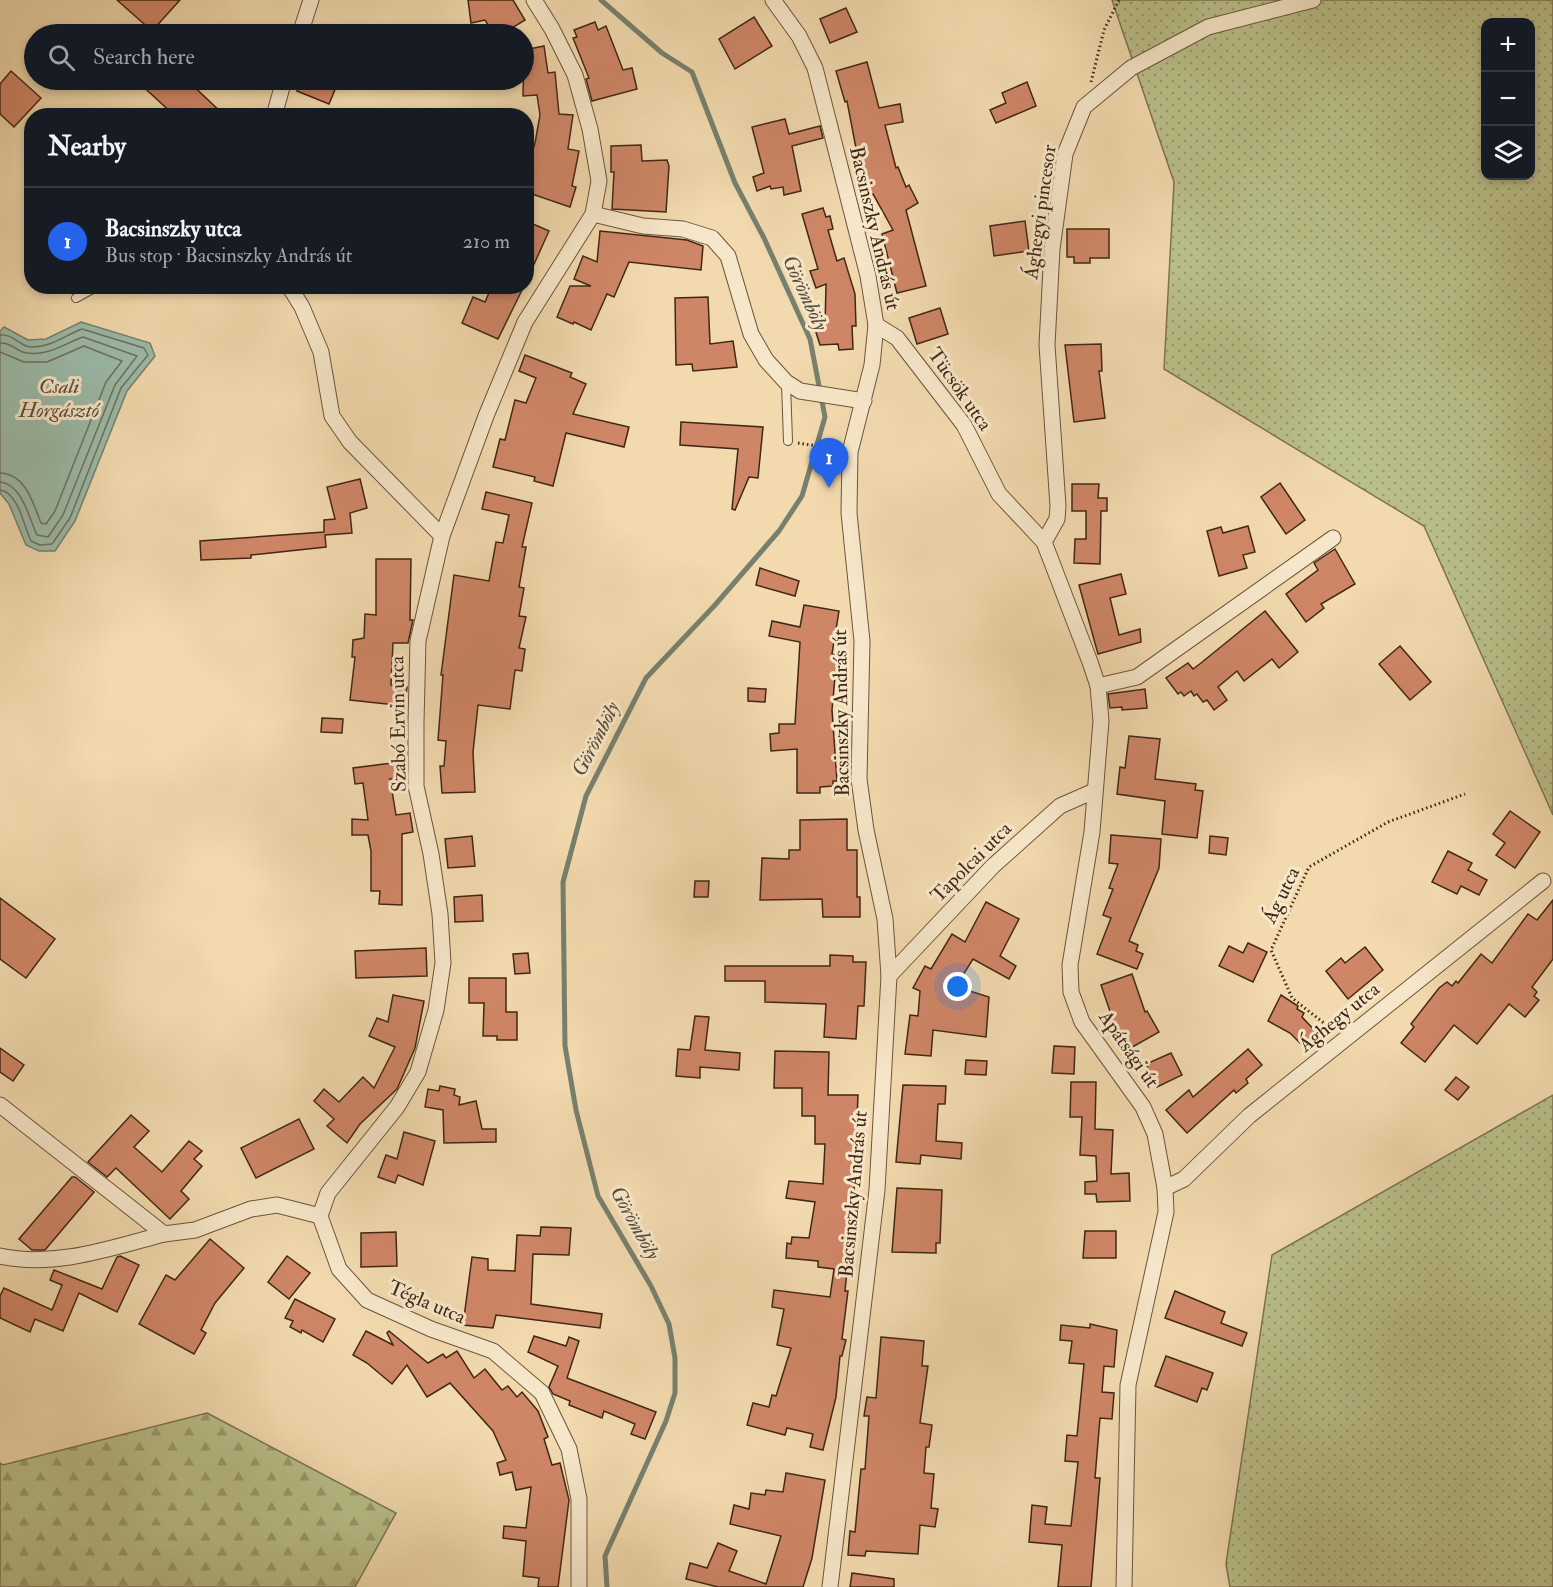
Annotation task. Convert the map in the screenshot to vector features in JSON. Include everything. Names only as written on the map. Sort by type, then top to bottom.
[{"type":"street","points":[[303,24],[311,0]]},
{"type":"street","points":[[534,0],[552,29],[575,75],[590,129],[599,181],[593,214],[643,226],[683,229],[712,238],[728,256],[751,334],[766,360],[786,382],[800,391],[864,401]]},
{"type":"street","name":"Bacsinszky András út","points":[[773,0],[799,36],[815,68],[868,276],[876,325],[872,365],[850,452],[849,513],[862,641],[859,779],[866,830],[885,919],[889,976],[877,1190],[830,1587]]},
{"type":"street","name":"Ághegyi pincesor","points":[[1044,542],[1057,519],[1058,506],[1047,345],[1052,249],[1065,154],[1084,107],[1131,68],[1208,27],[1313,0]]},
{"type":"street","points":[[276,108],[281,90]]},
{"type":"street","name":"Szabó Ervin utca","points":[[320,1216],[328,1193],[397,1107],[418,1072],[436,1010],[443,963],[440,914],[431,854],[416,786],[416,722],[418,641],[442,536],[482,427],[525,322],[593,214]]},
{"type":"street","points":[[294,294],[321,352],[332,416],[350,442],[442,536]]},
{"type":"street","name":"Tücsök utca","points":[[876,325],[897,338],[904,346],[964,424],[999,494],[1044,542]]},
{"type":"street","points":[[1098,686],[1137,677],[1333,538]]},
{"type":"street","name":"Apátsági út","points":[[1044,542],[1060,578],[1098,686],[1101,721],[1092,832],[1070,965],[1071,992],[1082,1022],[1143,1107],[1155,1134],[1165,1188],[1166,1212],[1128,1385],[1124,1587]]},
{"type":"street","name":"Tapolcai utca","points":[[889,976],[993,866],[1060,806],[1094,791]]},
{"type":"street","name":"Ághegy utca","points":[[1165,1188],[1184,1179],[1249,1116],[1543,881]]},
{"type":"street","points":[[0,1105],[164,1234]]},
{"type":"street","points":[[0,1256],[24,1261],[81,1256],[164,1234],[195,1230],[251,1209],[277,1204],[320,1216]]},
{"type":"street","name":"Tégla utca","points":[[320,1216],[339,1269],[367,1300],[431,1329],[493,1351],[542,1393],[569,1449],[579,1499],[579,1587]]},
{"type":"lane","points":[[76,297],[82,294]]},
{"type":"lane","points":[[786,382],[788,441]]},
{"type":"path","points":[[1084,107],[1104,30],[1119,0]]},
{"type":"path","points":[[788,441],[850,452]]},
{"type":"path","name":"Ág utca","points":[[1344,1040],[1292,998],[1271,950],[1309,867],[1388,822],[1466,794]]},
{"type":"green space","points":[[1112,0],[1553,0],[1553,815],[1424,526],[1164,369],[1174,182]]},
{"type":"green space","points":[[1553,1095],[1553,1587],[1230,1587],[1226,1564],[1272,1255]]},
{"type":"green space","points":[[207,1413],[396,1513],[355,1587],[0,1587],[0,1463],[3,1465]]},
{"type":"water","name":"Csali Horgásztó","points":[[81,322],[150,343],[155,356],[127,391],[75,521],[55,551],[39,551],[26,545],[9,504],[0,493],[0,331],[4,327],[28,340],[46,339]]},
{"type":"building","points":[[117,0],[180,0],[158,24],[144,24]]},
{"type":"building","points":[[468,0],[513,0],[525,20],[518,24],[488,24],[485,20],[471,23]]},
{"type":"building","points":[[846,8],[857,32],[830,43],[820,19]]},
{"type":"building","points":[[754,17],[772,46],[735,69],[719,39]]},
{"type":"building","points":[[595,22],[598,30],[606,26],[623,70],[632,68],[637,89],[592,101],[586,79],[589,78],[573,38],[577,37],[574,30]]},
{"type":"building","points":[[544,46],[548,73],[555,72],[559,114],[573,115],[568,149],[579,151],[572,186],[576,187],[570,207],[534,195],[534,146],[540,115],[537,95],[523,96],[523,90],[534,90],[534,48]]},
{"type":"building","points":[[867,62],[879,108],[900,104],[903,122],[885,125],[896,168],[898,167],[906,187],[909,185],[918,203],[906,210],[926,286],[897,293],[882,234],[893,230],[873,194],[870,195],[860,169],[847,101],[845,102],[836,71]]},
{"type":"building","points":[[11,71],[24,83],[24,90],[32,90],[41,98],[32,108],[24,108],[24,116],[14,127],[0,114],[0,84]]},
{"type":"building","points":[[1027,82],[1036,106],[996,123],[990,110],[1006,103],[1002,93]]},
{"type":"building","points":[[147,90],[198,90],[217,108],[166,108]]},
{"type":"building","points":[[297,90],[335,90],[329,104]]},
{"type":"building","points":[[785,119],[789,134],[820,126],[823,138],[792,146],[801,191],[784,195],[783,187],[771,189],[770,186],[757,191],[753,177],[764,173],[752,127]]},
{"type":"building","points":[[641,145],[642,161],[667,160],[669,166],[666,212],[612,209],[614,172],[611,172],[611,146]]},
{"type":"building","points":[[823,208],[826,217],[830,216],[833,229],[828,230],[837,261],[844,258],[855,294],[856,326],[852,326],[853,349],[839,350],[838,344],[820,345],[814,326],[825,327],[826,284],[816,288],[810,271],[818,269],[802,214]]},
{"type":"building","points":[[1025,221],[1029,251],[994,256],[990,226]]},
{"type":"building","points":[[534,224],[549,231],[534,264]]},
{"type":"building","points":[[1067,229],[1109,229],[1109,258],[1090,258],[1090,263],[1074,263],[1074,257],[1067,257]]},
{"type":"building","points":[[600,231],[687,240],[703,246],[701,270],[629,262],[614,297],[607,294],[591,330],[574,322],[573,324],[557,317],[570,286],[591,286],[574,279],[583,256],[597,262]]},
{"type":"building","points":[[488,294],[520,294],[498,339],[462,323],[473,297],[485,302]]},
{"type":"building","points":[[708,297],[710,344],[733,341],[737,367],[693,371],[692,364],[676,365],[675,298]]},
{"type":"building","points":[[940,308],[948,334],[917,344],[909,318]]},
{"type":"building","points":[[1101,344],[1102,371],[1099,371],[1105,418],[1074,422],[1065,345]]},
{"type":"building","points":[[525,355],[572,373],[570,377],[586,384],[573,414],[629,427],[624,447],[566,433],[553,486],[534,481],[535,477],[493,467],[500,439],[505,440],[515,400],[526,403],[536,378],[519,371]]},
{"type":"building","points":[[681,422],[763,427],[758,478],[749,477],[735,510],[732,509],[738,449],[680,445]]},
{"type":"building","points":[[360,479],[367,508],[350,513],[352,533],[325,535],[326,547],[251,555],[251,558],[201,560],[200,541],[324,532],[324,520],[335,519],[327,487]]},
{"type":"building","points":[[1280,483],[1305,520],[1286,534],[1261,497]]},
{"type":"building","points":[[1072,484],[1099,484],[1098,498],[1107,498],[1107,511],[1101,511],[1100,564],[1074,563],[1075,539],[1086,539],[1086,511],[1072,511]]},
{"type":"building","points":[[486,492],[532,503],[522,547],[526,547],[519,587],[524,588],[519,616],[526,617],[519,648],[525,649],[522,671],[515,670],[510,709],[478,705],[473,752],[475,792],[442,793],[440,766],[444,766],[446,741],[438,740],[443,675],[441,675],[454,575],[489,581],[496,542],[503,543],[509,515],[482,509]]},
{"type":"building","points":[[1248,526],[1255,552],[1243,555],[1247,568],[1219,576],[1207,531],[1221,527],[1223,533]]},
{"type":"building","points":[[1335,549],[1355,584],[1321,604],[1324,608],[1306,622],[1286,594],[1318,570],[1314,563]]},
{"type":"building","points":[[376,559],[411,559],[410,620],[413,620],[408,643],[393,643],[391,685],[407,687],[405,706],[350,700],[355,657],[352,657],[353,640],[364,638],[365,614],[376,615]]},
{"type":"building","points":[[760,568],[799,581],[795,596],[756,585]]},
{"type":"building","points":[[1121,574],[1126,594],[1110,598],[1119,635],[1140,629],[1141,642],[1098,654],[1079,585]]},
{"type":"building","points":[[804,605],[839,611],[832,654],[837,655],[832,710],[837,781],[833,781],[833,786],[820,787],[820,793],[797,793],[797,749],[771,751],[770,734],[779,733],[779,724],[795,724],[800,642],[769,636],[772,621],[800,627]]},
{"type":"building","points":[[1265,611],[1298,652],[1279,668],[1272,659],[1244,681],[1237,671],[1218,687],[1227,700],[1214,710],[1207,700],[1203,702],[1197,694],[1194,696],[1191,691],[1184,696],[1181,692],[1178,694],[1166,678],[1188,663],[1193,669]]},
{"type":"building","points":[[1400,646],[1431,682],[1410,700],[1379,664]]},
{"type":"building","points":[[748,688],[766,689],[765,702],[748,701]]},
{"type":"building","points":[[1145,689],[1147,708],[1122,710],[1122,707],[1110,708],[1108,694]]},
{"type":"building","points":[[322,718],[343,719],[342,733],[321,732]]},
{"type":"building","points":[[1129,736],[1160,739],[1155,779],[1196,784],[1195,790],[1203,791],[1197,838],[1162,834],[1165,801],[1117,794],[1120,767],[1125,768]]},
{"type":"building","points":[[400,762],[402,778],[390,779],[396,815],[410,813],[413,832],[402,834],[402,905],[379,904],[380,891],[371,891],[371,851],[368,835],[352,835],[352,819],[368,820],[363,783],[355,784],[353,768]]},
{"type":"building","points":[[1510,811],[1540,832],[1515,868],[1496,855],[1505,843],[1493,834]]},
{"type":"building","points":[[847,819],[847,850],[857,850],[857,897],[860,897],[860,917],[823,917],[822,899],[760,900],[762,858],[789,859],[789,850],[800,850],[800,820]]},
{"type":"building","points":[[1111,835],[1161,839],[1159,868],[1129,941],[1138,945],[1136,951],[1143,954],[1137,969],[1097,954],[1111,918],[1103,915],[1113,889],[1109,888],[1118,864],[1109,863]]},
{"type":"building","points":[[472,836],[475,866],[448,868],[445,839]]},
{"type":"building","points":[[1210,836],[1228,838],[1226,855],[1209,853]]},
{"type":"building","points":[[1448,851],[1472,863],[1468,870],[1487,880],[1479,895],[1461,886],[1457,894],[1432,882]]},
{"type":"building","points":[[695,881],[709,881],[708,897],[694,897]]},
{"type":"building","points":[[482,895],[483,921],[455,922],[454,897]]},
{"type":"building","points":[[0,898],[55,939],[26,978],[0,959]]},
{"type":"building","points":[[1553,900],[1553,959],[1532,987],[1537,992],[1534,996],[1539,1000],[1525,1017],[1509,1004],[1477,1044],[1454,1025],[1425,1062],[1401,1043],[1414,1027],[1411,1024],[1439,988],[1447,982],[1452,986],[1456,981],[1458,983],[1481,954],[1492,963],[1528,914],[1537,920]]},
{"type":"building","points":[[986,902],[1019,919],[1000,956],[1016,966],[1009,979],[973,959],[958,983],[962,985],[960,988],[989,997],[986,1037],[933,1030],[931,1056],[905,1054],[910,1015],[918,1016],[920,991],[913,988],[925,966],[931,969],[952,934],[965,942]]},
{"type":"building","points":[[1248,943],[1267,952],[1253,982],[1219,966],[1229,946],[1243,953]]},
{"type":"building","points":[[1365,947],[1383,970],[1348,999],[1326,971],[1341,958],[1345,963]]},
{"type":"building","points":[[426,948],[427,976],[356,978],[355,951]]},
{"type":"building","points":[[528,953],[530,973],[515,974],[513,954]]},
{"type":"building","points":[[830,955],[853,956],[853,962],[866,962],[864,1006],[858,1006],[856,1039],[824,1037],[826,1004],[765,1002],[765,981],[725,981],[725,966],[830,966]]},
{"type":"building","points":[[1132,974],[1145,1012],[1147,1011],[1159,1032],[1129,1049],[1114,1023],[1101,985]]},
{"type":"building","points":[[469,978],[506,978],[506,1012],[517,1012],[517,1040],[497,1040],[497,1036],[483,1036],[484,1003],[469,1003]]},
{"type":"building","points":[[393,995],[424,1001],[415,1048],[397,1089],[360,1124],[347,1143],[327,1126],[334,1119],[314,1101],[324,1089],[339,1102],[363,1077],[374,1088],[395,1047],[369,1036],[377,1018],[388,1022]]},
{"type":"building","points":[[1281,995],[1298,1006],[1297,1009],[1304,1013],[1302,1017],[1316,1032],[1301,1044],[1290,1033],[1268,1021]]},
{"type":"building","points":[[695,1016],[709,1017],[705,1050],[740,1053],[739,1070],[700,1067],[700,1078],[676,1076],[678,1049],[690,1050]]},
{"type":"building","points":[[1054,1046],[1075,1047],[1074,1074],[1052,1073]]},
{"type":"building","points":[[0,1048],[24,1065],[13,1081],[0,1072]]},
{"type":"building","points":[[1248,1049],[1262,1065],[1246,1079],[1248,1083],[1236,1093],[1234,1090],[1187,1133],[1166,1110],[1189,1090],[1193,1097]]},
{"type":"building","points":[[775,1051],[829,1052],[828,1095],[858,1095],[854,1192],[847,1250],[849,1250],[845,1291],[848,1291],[842,1339],[846,1340],[842,1356],[840,1356],[836,1397],[823,1450],[810,1447],[813,1434],[787,1428],[785,1435],[747,1425],[753,1403],[769,1407],[772,1395],[776,1396],[791,1348],[777,1345],[784,1309],[772,1307],[774,1290],[830,1297],[834,1269],[818,1267],[818,1261],[786,1258],[787,1243],[791,1244],[792,1237],[809,1238],[815,1202],[786,1198],[789,1181],[823,1184],[825,1144],[815,1144],[815,1116],[802,1116],[802,1088],[774,1088]]},
{"type":"building","points":[[1171,1053],[1182,1075],[1157,1087],[1146,1064]]},
{"type":"building","points":[[966,1060],[987,1061],[986,1075],[965,1074]]},
{"type":"building","points":[[1456,1077],[1469,1087],[1458,1100],[1445,1090]]},
{"type":"building","points":[[1071,1082],[1096,1082],[1095,1129],[1113,1130],[1111,1174],[1129,1173],[1130,1201],[1097,1202],[1096,1194],[1085,1194],[1085,1182],[1097,1181],[1096,1156],[1080,1155],[1082,1117],[1070,1117]]},
{"type":"building","points":[[903,1085],[946,1086],[945,1104],[938,1104],[936,1141],[962,1143],[961,1159],[921,1155],[920,1164],[896,1162]]},
{"type":"building","points":[[440,1086],[455,1089],[454,1095],[460,1097],[459,1105],[476,1101],[482,1129],[496,1129],[496,1142],[444,1143],[443,1110],[425,1107],[428,1089],[439,1091]]},
{"type":"building","points":[[131,1115],[149,1131],[134,1147],[162,1172],[189,1141],[202,1151],[194,1159],[202,1166],[181,1191],[189,1199],[170,1219],[116,1168],[107,1177],[88,1162]]},
{"type":"building","points":[[299,1119],[314,1149],[256,1178],[241,1148]]},
{"type":"building","points":[[404,1132],[435,1141],[423,1185],[398,1175],[395,1183],[378,1177],[386,1155],[397,1159]]},
{"type":"building","points":[[72,1177],[94,1192],[45,1250],[32,1250],[19,1239]]},
{"type":"building","points":[[897,1188],[942,1190],[940,1243],[936,1243],[936,1253],[892,1252]]},
{"type":"building","points":[[541,1227],[571,1228],[569,1255],[533,1254],[531,1304],[602,1314],[600,1328],[496,1315],[493,1328],[463,1325],[472,1257],[488,1259],[488,1270],[515,1271],[517,1235],[540,1236]]},
{"type":"building","points":[[1085,1231],[1116,1231],[1116,1258],[1083,1258]]},
{"type":"building","points":[[396,1232],[397,1266],[361,1267],[361,1233]]},
{"type":"building","points":[[210,1239],[244,1268],[215,1303],[201,1330],[206,1333],[194,1354],[139,1324],[166,1275],[175,1280]]},
{"type":"building","points":[[120,1256],[139,1265],[117,1312],[79,1293],[63,1331],[35,1319],[30,1332],[0,1318],[0,1296],[4,1288],[52,1310],[62,1285],[50,1280],[54,1270],[102,1289],[117,1257]]},
{"type":"building","points":[[287,1256],[310,1273],[289,1299],[268,1282]]},
{"type":"building","points":[[1175,1291],[1225,1312],[1221,1323],[1247,1333],[1242,1346],[1165,1318]]},
{"type":"building","points":[[295,1299],[335,1319],[323,1342],[302,1330],[301,1333],[290,1327],[293,1321],[285,1318]]},
{"type":"building","points":[[1090,1324],[1117,1330],[1114,1367],[1104,1366],[1102,1392],[1114,1393],[1112,1419],[1100,1418],[1095,1478],[1100,1478],[1091,1587],[1058,1587],[1062,1545],[1029,1542],[1032,1505],[1047,1507],[1045,1524],[1071,1526],[1078,1462],[1065,1461],[1067,1435],[1077,1436],[1084,1364],[1069,1363],[1072,1341],[1060,1340],[1061,1325],[1090,1328]]},
{"type":"building","points":[[366,1331],[393,1345],[387,1333],[389,1331],[428,1363],[443,1354],[446,1358],[457,1351],[474,1378],[485,1369],[502,1390],[508,1386],[517,1397],[522,1392],[538,1411],[548,1437],[544,1439],[552,1465],[560,1463],[569,1500],[558,1587],[538,1587],[539,1578],[523,1576],[526,1541],[503,1538],[504,1526],[526,1528],[531,1487],[516,1490],[512,1472],[500,1475],[497,1463],[506,1460],[493,1431],[450,1383],[427,1397],[407,1365],[392,1384],[367,1363],[353,1355]]},
{"type":"building","points":[[534,1336],[566,1346],[569,1337],[579,1341],[567,1378],[656,1412],[645,1439],[631,1434],[635,1424],[604,1411],[602,1418],[569,1405],[570,1401],[553,1394],[549,1387],[558,1366],[528,1352]]},
{"type":"building","points":[[881,1337],[924,1341],[922,1366],[928,1366],[920,1423],[932,1425],[929,1447],[926,1447],[924,1473],[934,1474],[931,1508],[938,1509],[935,1527],[920,1525],[918,1554],[866,1551],[865,1556],[848,1555],[850,1531],[855,1532],[861,1469],[865,1469],[869,1416],[864,1416],[867,1397],[876,1398]]},
{"type":"building","points":[[1166,1356],[1213,1373],[1207,1390],[1202,1388],[1197,1402],[1155,1386]]},
{"type":"building","points":[[786,1473],[825,1480],[812,1558],[803,1587],[718,1587],[686,1579],[690,1563],[707,1568],[718,1543],[737,1551],[729,1571],[766,1584],[781,1536],[730,1524],[734,1505],[749,1509],[751,1493],[765,1495],[766,1490],[783,1492]]},
{"type":"building","points":[[852,1573],[894,1579],[894,1587],[850,1587]]},
{"type":"waterway","name":"Görömböly","points":[[601,0],[662,53],[692,72],[735,183],[764,238],[810,339],[825,417],[802,496],[779,531],[715,605],[646,678],[586,796],[563,882],[565,1046],[576,1110],[598,1196],[651,1286],[669,1324],[675,1358],[675,1393],[666,1421],[605,1556],[607,1587]]},
{"type":"place","name":"Bacsinszky utca","points":[[829,488]]}]
